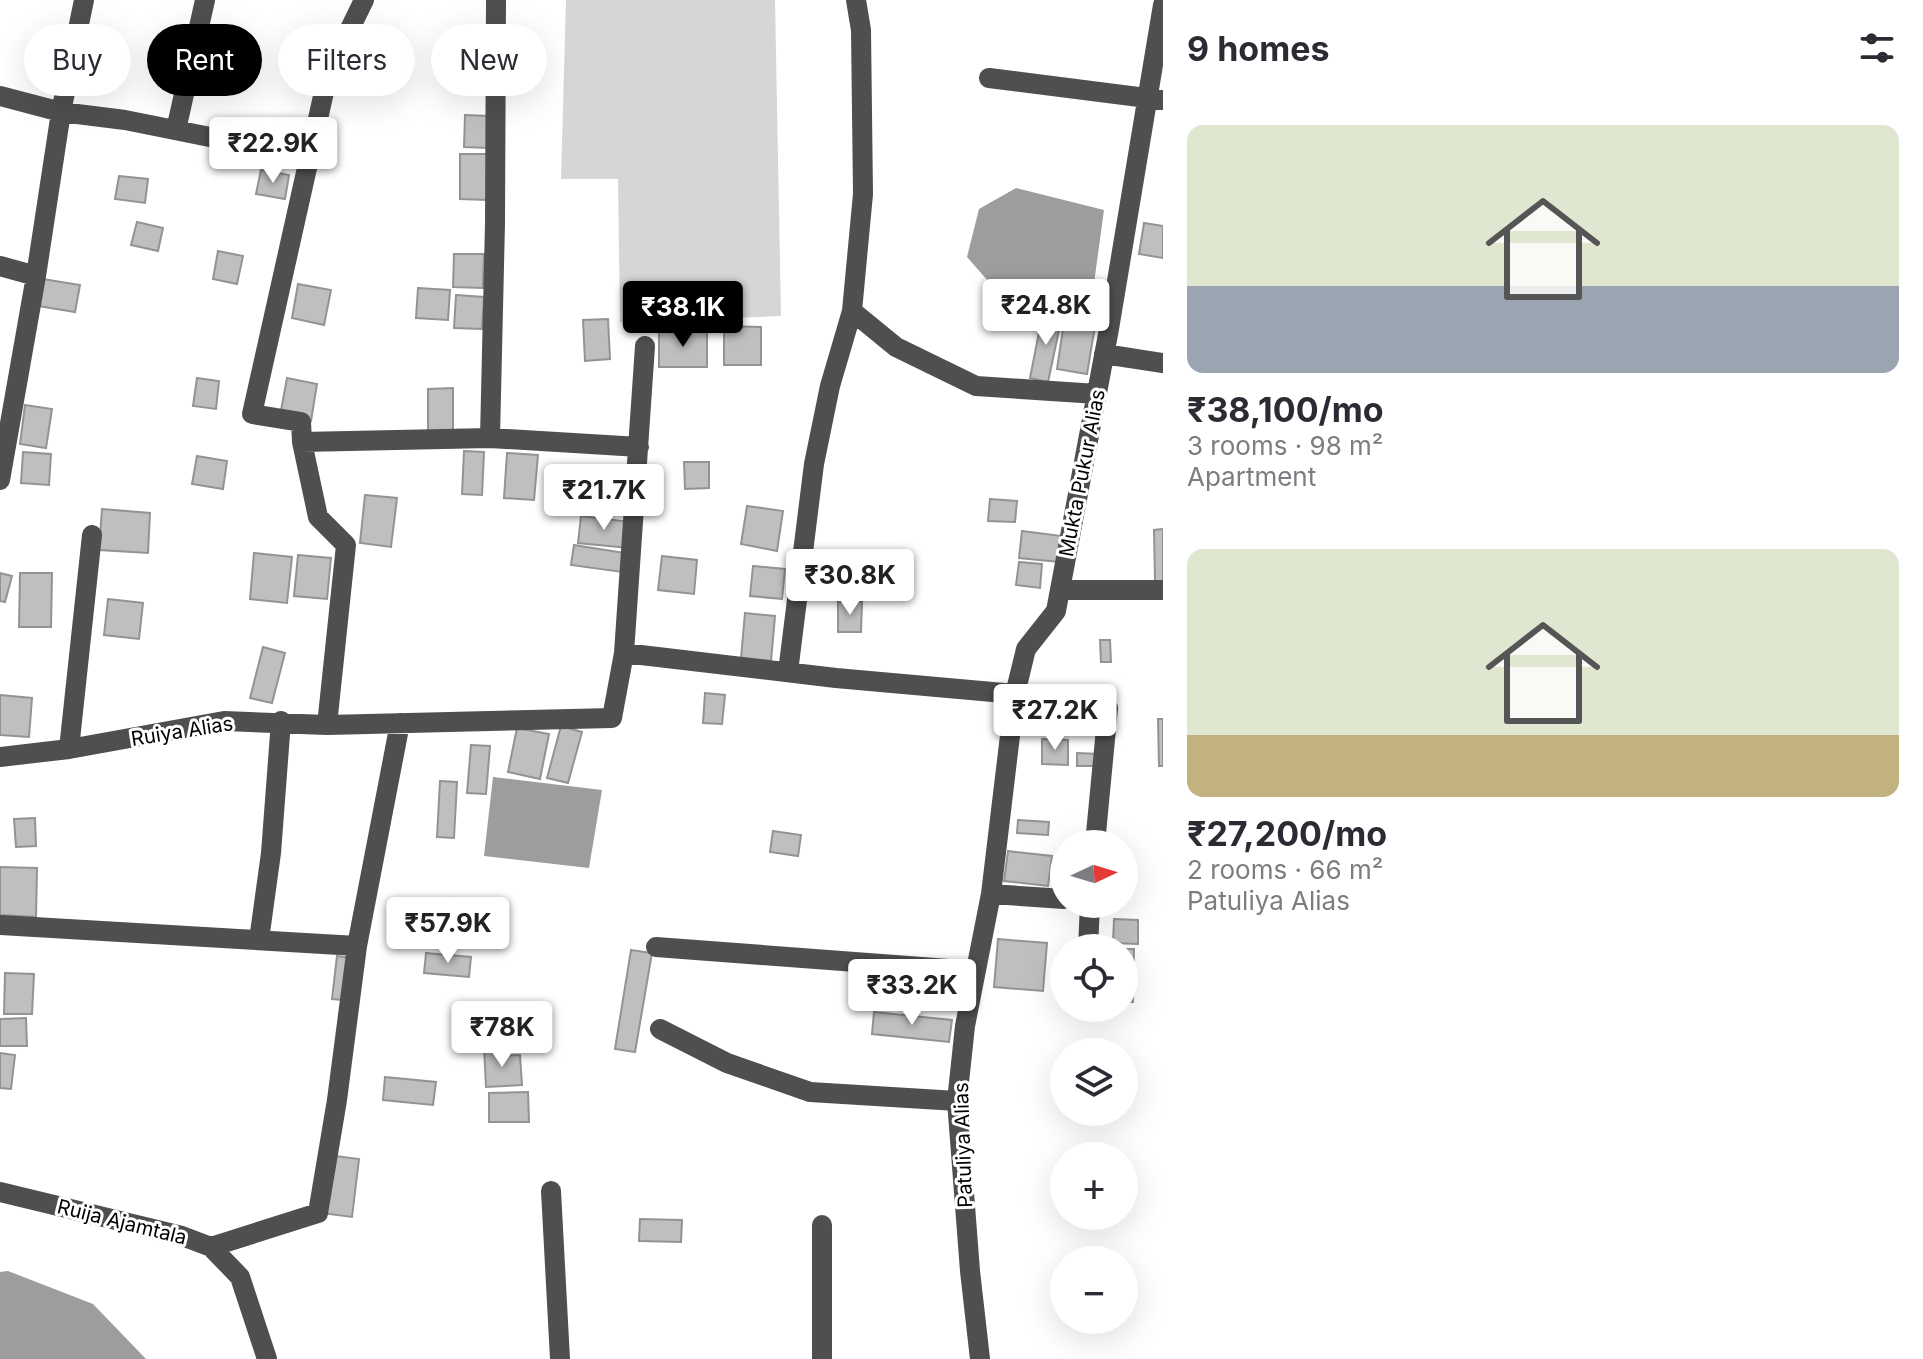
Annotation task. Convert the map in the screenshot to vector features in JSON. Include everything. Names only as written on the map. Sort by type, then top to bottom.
[{"type":"street","points":[[0,480],[61,112],[84,0]]},
{"type":"street","points":[[176,130],[205,0]]},
{"type":"street","points":[[327,725],[346,545],[318,517],[302,442],[301,422],[252,414],[328,74],[364,0]]},
{"type":"street","points":[[490,438],[496,0]]},
{"type":"street","points":[[788,672],[814,464],[830,386],[852,311],[863,194],[861,30],[856,0]]},
{"type":"street","name":"Mukta Pukur Alias","points":[[1015,694],[1026,649],[1056,611],[1155,99],[1163,5]]},
{"type":"street","points":[[989,78],[1155,99]]},
{"type":"street","points":[[0,96],[61,112],[125,120],[310,157]]},
{"type":"street","points":[[0,266],[36,276]]},
{"type":"street","points":[[852,311],[896,347],[976,386],[1097,394]]},
{"type":"street","points":[[645,346],[624,653],[1015,694]]},
{"type":"street","points":[[1104,354],[1163,363]]},
{"type":"street","points":[[302,442],[490,438],[639,447]]},
{"type":"street","points":[[69,749],[92,535]]},
{"type":"street","points":[[1060,590],[1163,590]]},
{"type":"street","name":"Ruiya Alias","points":[[0,757],[69,749],[224,721],[327,725],[612,718],[624,653]]},
{"type":"street","name":"Patuliya Alias","points":[[980,1359],[957,1101],[965,1026],[991,894],[1015,694]]},
{"type":"street","points":[[1096,830],[1108,708]]},
{"type":"street","points":[[259,940],[271,853],[281,721]]},
{"type":"street","points":[[211,1247],[318,1213],[337,1100],[357,946],[400,723]]},
{"type":"street","points":[[991,894],[1050,898]]},
{"type":"street","points":[[0,925],[357,946]]},
{"type":"street","points":[[656,947],[975,971]]},
{"type":"street","points":[[660,1029],[727,1063],[810,1092],[957,1101]]},
{"type":"street","points":[[551,1191],[560,1359]]},
{"type":"street","name":"Ruija Ajamtala","points":[[0,1192],[182,1236],[211,1247],[240,1277],[267,1359]]},
{"type":"street","points":[[822,1225],[822,1359]]},
{"type":"shaded area","points":[[566,0],[775,0],[781,316],[620,322],[618,179],[561,179]]},
{"type":"shaded area","points":[[1016,188],[1104,210],[1092,298],[1035,302],[988,281],[967,257],[979,209]]},
{"type":"shaded area","points":[[493,777],[602,790],[589,868],[484,856]]},
{"type":"shaded area","points":[[8,1271],[93,1304],[146,1359],[0,1359],[0,1272]]},
{"type":"building","points":[[465,115],[490,116],[488,148],[464,147]]},
{"type":"building","points":[[460,154],[487,154],[487,200],[460,199]]},
{"type":"building","points":[[261,170],[289,175],[285,199],[256,194]]},
{"type":"building","points":[[119,176],[148,179],[145,203],[115,199]]},
{"type":"building","points":[[137,222],[163,228],[158,251],[131,245]]},
{"type":"building","points":[[1144,223],[1163,226],[1163,258],[1139,254]]},
{"type":"building","points":[[218,251],[243,256],[237,284],[213,279]]},
{"type":"building","points":[[454,254],[484,254],[483,288],[453,287]]},
{"type":"building","points":[[43,279],[80,285],[75,312],[38,306]]},
{"type":"building","points":[[298,284],[331,290],[324,325],[292,318]]},
{"type":"building","points":[[418,288],[450,290],[448,320],[416,318]]},
{"type":"building","points":[[456,295],[484,297],[482,329],[454,328]]},
{"type":"building","points":[[1043,312],[1062,316],[1048,382],[1030,378]]},
{"type":"building","points":[[608,319],[610,359],[585,361],[583,320]]},
{"type":"building","points":[[1064,322],[1095,326],[1087,374],[1057,369]]},
{"type":"building","points":[[724,326],[761,327],[761,365],[724,365]]},
{"type":"building","points":[[707,330],[707,367],[659,367],[659,332]]},
{"type":"building","points":[[197,378],[219,381],[216,409],[193,406]]},
{"type":"building","points":[[287,378],[317,384],[311,421],[280,416]]},
{"type":"building","points":[[453,388],[453,431],[428,431],[428,389]]},
{"type":"building","points":[[25,405],[52,409],[46,448],[20,444]]},
{"type":"building","points":[[464,451],[484,452],[482,495],[462,494]]},
{"type":"building","points":[[23,452],[51,454],[49,485],[21,483]]},
{"type":"building","points":[[507,453],[538,455],[534,500],[504,498]]},
{"type":"building","points":[[197,456],[227,461],[223,489],[192,484]]},
{"type":"building","points":[[684,462],[709,462],[709,488],[685,489]]},
{"type":"building","points":[[365,495],[397,498],[391,547],[360,543]]},
{"type":"building","points":[[990,499],[1017,501],[1015,522],[988,521]]},
{"type":"building","points":[[747,506],[783,511],[777,551],[741,544]]},
{"type":"building","points":[[102,509],[150,513],[148,553],[99,550]]},
{"type":"building","points":[[581,516],[631,522],[628,548],[578,543]]},
{"type":"building","points":[[1163,529],[1163,582],[1155,582],[1154,530]]},
{"type":"building","points":[[1022,531],[1062,536],[1059,562],[1019,558]]},
{"type":"building","points":[[574,545],[625,553],[622,572],[571,565]]},
{"type":"building","points":[[254,553],[292,557],[287,603],[250,599]]},
{"type":"building","points":[[298,555],[331,558],[327,599],[294,596]]},
{"type":"building","points":[[662,556],[697,560],[694,594],[658,590]]},
{"type":"building","points":[[1019,562],[1042,564],[1040,588],[1016,585]]},
{"type":"building","points":[[753,566],[785,569],[782,599],[750,596]]},
{"type":"building","points":[[0,573],[12,576],[5,602],[0,601]]},
{"type":"building","points":[[20,573],[52,573],[51,627],[19,627]]},
{"type":"building","points":[[108,599],[143,603],[139,639],[104,635]]},
{"type":"building","points":[[838,602],[862,602],[861,632],[838,632]]},
{"type":"building","points":[[745,613],[775,616],[771,661],[741,658]]},
{"type":"building","points":[[1100,640],[1110,640],[1111,662],[1101,662]]},
{"type":"building","points":[[263,647],[285,653],[272,703],[250,698]]},
{"type":"building","points":[[705,693],[725,695],[722,724],[703,723]]},
{"type":"building","points":[[0,695],[32,698],[29,737],[0,735]]},
{"type":"building","points":[[1158,719],[1163,719],[1163,766],[1159,766]]},
{"type":"building","points":[[561,726],[582,732],[568,783],[547,778]]},
{"type":"building","points":[[517,728],[549,734],[540,779],[508,772]]},
{"type":"building","points":[[1042,739],[1068,740],[1068,765],[1042,764]]},
{"type":"building","points":[[471,745],[490,746],[486,794],[467,793]]},
{"type":"building","points":[[1077,753],[1100,754],[1100,766],[1077,766]]},
{"type":"building","points":[[440,781],[457,782],[454,838],[437,837]]},
{"type":"building","points":[[35,818],[36,846],[16,847],[14,819]]},
{"type":"building","points":[[1018,820],[1049,822],[1048,835],[1017,833]]},
{"type":"building","points":[[773,831],[801,835],[798,856],[770,852]]},
{"type":"building","points":[[1008,851],[1050,856],[1048,886],[1004,881]]},
{"type":"building","points":[[0,867],[37,868],[36,917],[0,915]]},
{"type":"building","points":[[456,898],[482,904],[474,936],[449,930]]},
{"type":"building","points":[[1114,919],[1138,920],[1138,934],[1113,934]]},
{"type":"building","points":[[998,939],[1047,943],[1043,991],[994,987]]},
{"type":"building","points":[[631,950],[652,953],[635,1052],[615,1049]]},
{"type":"building","points":[[426,953],[471,957],[469,977],[424,973]]},
{"type":"building","points":[[337,956],[359,959],[354,1001],[332,999]]},
{"type":"building","points":[[5,973],[34,974],[32,1014],[4,1014]]},
{"type":"building","points":[[874,1012],[952,1020],[949,1042],[872,1034]]},
{"type":"building","points":[[26,1018],[27,1046],[0,1046],[0,1019]]},
{"type":"building","points":[[484,1046],[498,1046],[498,1056],[520,1055],[522,1085],[486,1087]]},
{"type":"building","points":[[0,1053],[15,1055],[11,1089],[0,1088]]},
{"type":"building","points":[[385,1077],[436,1082],[433,1105],[383,1100]]},
{"type":"building","points":[[528,1092],[529,1122],[489,1122],[489,1093]]},
{"type":"building","points":[[328,1155],[359,1159],[352,1217],[321,1213]]},
{"type":"building","points":[[640,1219],[682,1220],[681,1242],[639,1241]]}]
